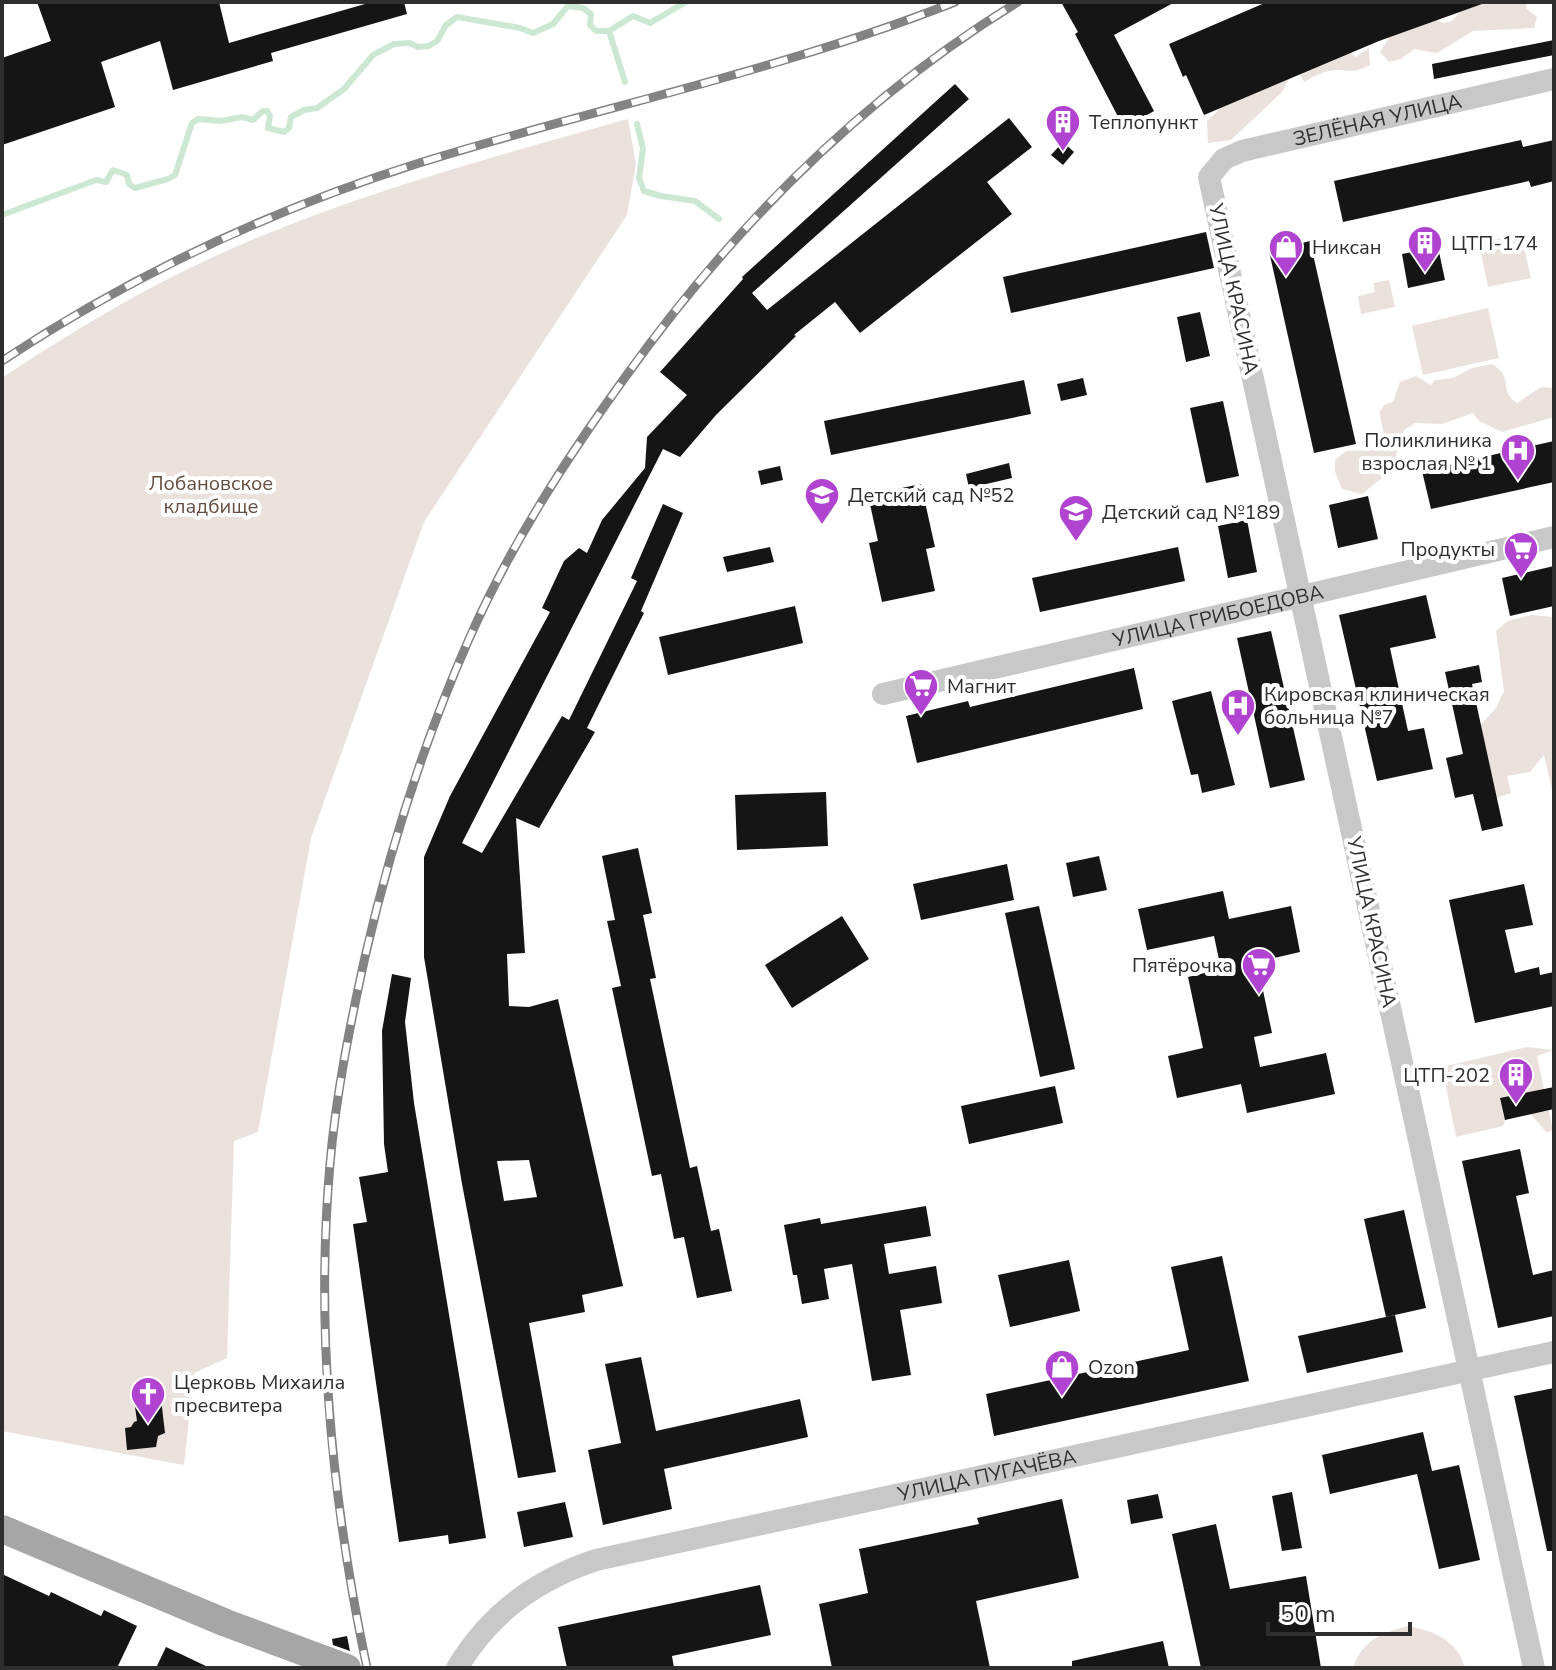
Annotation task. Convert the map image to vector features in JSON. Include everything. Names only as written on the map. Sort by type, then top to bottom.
[{"type":"main road","points":[[2,1529],[226,1623],[347,1668]]},
{"type":"street","name":"ЗЕЛЁНАЯ УЛИЦА","points":[[1209,177],[1224,159],[1242,151],[1554,79]]},
{"type":"street","name":"УЛИЦА КРАСИНА","points":[[1209,177],[1534,1668]]},
{"type":"street","name":"УЛИЦА ГРИБОЕДОВА","points":[[883,694],[1554,537]]},
{"type":"street","name":"УЛИЦА ПУГАЧЁВА","points":[[457,1668],[477,1640],[526,1592],[545,1580],[596,1560],[1554,1352]]},
{"type":"green space","points":[[1488,2],[1527,2],[1526,8],[1537,17],[1534,28],[1473,31],[1437,53],[1414,49],[1401,59],[1389,62],[1380,52],[1390,36],[1428,16],[1443,23],[1452,21],[1460,12]]},
{"type":"green space","points":[[1369,48],[1370,65],[1363,68],[1335,70],[1304,82],[1300,74],[1349,51],[1356,57]]},
{"type":"green space","points":[[1291,76],[1282,92],[1231,140],[1208,143],[1207,121],[1224,105]]},
{"type":"green space","name":"Лобановское кладбище","points":[[628,119],[636,164],[627,215],[424,522],[311,838],[258,1132],[234,1141],[227,1358],[194,1373],[184,1465],[2,1431],[2,378],[138,294],[273,231],[373,194]]},
{"type":"green space","points":[[1521,234],[1531,278],[1488,287],[1479,243]]},
{"type":"green space","points":[[1389,280],[1395,307],[1361,314],[1358,296],[1375,292],[1373,283]]},
{"type":"green space","points":[[1488,308],[1499,358],[1423,375],[1412,326]]},
{"type":"green space","points":[[1492,364],[1503,375],[1508,394],[1517,403],[1541,387],[1554,388],[1554,417],[1502,432],[1479,421],[1473,413],[1442,424],[1415,423],[1404,430],[1391,471],[1362,494],[1342,489],[1335,472],[1335,460],[1346,451],[1377,450],[1384,435],[1380,411],[1385,404],[1393,402],[1400,382],[1416,376],[1431,385],[1435,380],[1453,378],[1472,368]]},
{"type":"green space","points":[[1531,615],[1554,617],[1554,798],[1544,755],[1530,772],[1507,776],[1511,793],[1486,802],[1471,735],[1496,708],[1504,691],[1496,631],[1508,621]]},
{"type":"green space","points":[[1527,1047],[1554,1050],[1537,1056],[1553,1131],[1546,1132],[1531,1114],[1500,1099],[1505,1120],[1503,1126],[1456,1137],[1442,1067]]},
{"type":"green space","points":[[1409,1626],[1427,1631],[1451,1644],[1465,1668],[1353,1668],[1368,1644],[1391,1631]]},
{"type":"building","points":[[37,2],[219,2],[229,43],[372,2],[404,2],[407,14],[271,53],[273,61],[173,90],[160,41],[101,62],[115,107],[2,145],[2,58],[51,41]]},
{"type":"building","points":[[1061,2],[1175,2],[1114,35],[1154,111],[1126,132],[1075,34],[1078,32]]},
{"type":"building","points":[[1267,2],[1482,4],[1379,41],[1204,115],[1169,44]]},
{"type":"building","points":[[1554,40],[1554,55],[1434,79],[1432,64]]},
{"type":"building","points":[[955,84],[969,99],[752,293],[767,310],[1009,118],[1032,147],[987,182],[1012,214],[860,333],[835,302],[794,335],[680,457],[663,449],[462,843],[482,853],[562,716],[569,720],[637,581],[631,578],[663,504],[683,513],[641,611],[644,613],[587,728],[595,732],[539,828],[516,818],[525,953],[507,954],[509,1006],[529,1007],[558,999],[623,1286],[582,1295],[585,1312],[529,1323],[556,1472],[518,1478],[462,1184],[424,957],[424,857],[450,796],[550,612],[542,608],[564,561],[579,548],[587,553],[602,520],[645,468],[647,437],[687,395],[660,372],[742,277]],"holes":[[[529,1160],[537,1197],[504,1201],[497,1161]]]},
{"type":"building","points":[[1521,140],[1523,147],[1554,140],[1554,181],[1531,187],[1529,181],[1343,222],[1334,181]]},
{"type":"building","name":"Теплопункт","points":[[1063,142],[1074,152],[1063,165],[1051,155]]},
{"type":"building","points":[[1206,232],[1214,268],[1011,313],[1003,277]]},
{"type":"building","points":[[1310,241],[1356,444],[1314,453],[1269,251]]},
{"type":"building","name":"ЦТП-174","points":[[1438,247],[1445,280],[1408,288],[1402,254]]},
{"type":"building","points":[[1200,312],[1210,356],[1186,362],[1177,317]]},
{"type":"building","points":[[1083,378],[1087,395],[1061,401],[1057,384]]},
{"type":"building","points":[[1024,380],[1031,414],[831,455],[824,421]]},
{"type":"building","points":[[1223,401],[1239,476],[1206,483],[1190,408]]},
{"type":"building","points":[[1554,441],[1554,482],[1431,509],[1422,471]]},
{"type":"building","points":[[1009,463],[1012,478],[969,488],[966,474]]},
{"type":"building","points":[[780,466],[783,480],[761,485],[758,471]]},
{"type":"building","name":"Детский сад №52","points":[[921,484],[935,547],[926,549],[935,591],[882,602],[869,543],[878,541],[868,495]]},
{"type":"building","points":[[1368,496],[1378,539],[1338,548],[1329,505]]},
{"type":"building","points":[[1247,520],[1257,572],[1228,578],[1218,526]]},
{"type":"building","points":[[770,547],[774,562],[727,572],[723,557]]},
{"type":"building","name":"Детский сад №189","points":[[1178,547],[1185,581],[1040,612],[1032,578]]},
{"type":"building","points":[[1554,566],[1554,606],[1510,616],[1502,578]]},
{"type":"building","points":[[1426,595],[1436,638],[1390,648],[1408,731],[1424,728],[1433,769],[1377,781],[1339,615]]},
{"type":"building","points":[[795,606],[803,643],[668,675],[659,637]]},
{"type":"building","points":[[1271,631],[1305,780],[1270,788],[1237,638]]},
{"type":"building","points":[[1479,665],[1482,682],[1472,684],[1503,826],[1482,831],[1473,794],[1455,798],[1446,758],[1463,754],[1445,672]]},
{"type":"building","points":[[1134,668],[1143,709],[917,763],[906,716],[968,701],[970,707]]},
{"type":"building","points":[[1211,691],[1235,785],[1202,793],[1198,774],[1191,775],[1172,701]]},
{"type":"building","points":[[826,792],[828,846],[737,850],[735,795]]},
{"type":"building","points":[[638,848],[652,913],[643,915],[656,978],[650,979],[690,1168],[697,1166],[711,1231],[719,1229],[732,1291],[697,1298],[684,1237],[674,1239],[661,1174],[652,1176],[612,988],[621,986],[607,921],[615,920],[602,856]]},
{"type":"building","points":[[1099,856],[1107,890],[1073,897],[1066,863]]},
{"type":"building","points":[[1007,864],[1014,900],[921,920],[913,884]]},
{"type":"building","points":[[1524,884],[1533,925],[1505,930],[1515,973],[1539,967],[1540,975],[1554,972],[1554,1006],[1475,1023],[1449,900]]},
{"type":"building","points":[[1223,891],[1229,919],[1291,906],[1300,952],[1257,962],[1272,1033],[1254,1037],[1260,1067],[1326,1053],[1335,1094],[1247,1113],[1241,1084],[1177,1098],[1168,1056],[1203,1048],[1188,977],[1221,969],[1214,936],[1147,950],[1138,909]]},
{"type":"building","points":[[1039,906],[1075,1069],[1040,1077],[1005,913]]},
{"type":"building","points":[[842,916],[869,959],[792,1008],[765,965]]},
{"type":"building","points":[[392,974],[411,978],[405,1022],[414,1103],[486,1538],[449,1544],[448,1535],[399,1542],[353,1224],[367,1222],[359,1177],[388,1172],[384,1144],[382,1031]]},
{"type":"building","points":[[1055,1086],[1063,1123],[969,1144],[961,1106]]},
{"type":"building","points":[[1554,1087],[1554,1109],[1505,1120],[1500,1098]]},
{"type":"building","points":[[1520,1149],[1529,1193],[1516,1196],[1533,1275],[1554,1270],[1554,1316],[1498,1328],[1462,1161]]},
{"type":"building","points":[[926,1206],[931,1236],[884,1244],[889,1274],[936,1266],[942,1303],[900,1310],[911,1375],[872,1381],[852,1264],[824,1269],[829,1299],[802,1304],[784,1225],[820,1218],[821,1224]]},
{"type":"building","points":[[1404,1210],[1426,1308],[1386,1317],[1364,1219]]},
{"type":"building","points":[[1222,1256],[1249,1381],[994,1436],[986,1394],[1189,1350],[1171,1267]]},
{"type":"building","points":[[1069,1260],[1080,1311],[1010,1327],[998,1275]]},
{"type":"building","points":[[1395,1315],[1403,1352],[1307,1373],[1298,1336]]},
{"type":"building","points":[[641,1357],[656,1431],[800,1399],[808,1437],[664,1469],[672,1509],[603,1525],[588,1450],[621,1443],[605,1364]]},
{"type":"building","points":[[1554,1388],[1554,1551],[1547,1551],[1514,1396]]},
{"type":"building","name":"Церковь Михаила пресвитера","points":[[161,1399],[165,1433],[158,1436],[156,1447],[127,1450],[125,1428],[137,1421],[135,1407],[139,1407],[138,1402]]},
{"type":"building","points":[[1423,1432],[1432,1471],[1459,1465],[1480,1560],[1439,1569],[1417,1474],[1330,1494],[1322,1455]]},
{"type":"building","points":[[1292,1492],[1302,1548],[1282,1551],[1272,1496]]},
{"type":"building","points":[[1158,1494],[1163,1518],[1131,1524],[1127,1500]]},
{"type":"building","points":[[1062,1499],[1079,1578],[976,1601],[990,1668],[832,1668],[819,1604],[868,1593],[859,1549],[979,1524],[977,1518]]},
{"type":"building","points":[[565,1502],[573,1537],[524,1547],[517,1512]]},
{"type":"building","points":[[1216,1524],[1230,1589],[1306,1576],[1321,1668],[1201,1668],[1172,1534]]},
{"type":"building","points":[[2,1574],[49,1596],[51,1592],[101,1616],[104,1610],[137,1626],[117,1668],[2,1668]]},
{"type":"building","points":[[760,1585],[771,1635],[672,1656],[674,1668],[567,1668],[558,1627]]},
{"type":"building","points":[[347,1636],[350,1651],[333,1645],[332,1639]]},
{"type":"building","points":[[1163,1641],[1169,1668],[1072,1668],[1072,1661]]},
{"type":"building","points":[[166,1647],[210,1668],[156,1668]]},
{"type":"waterway","points":[[2,215],[96,180],[106,182],[113,170],[127,175],[129,184],[135,188],[168,179],[175,175],[192,123],[198,119],[221,121],[242,117],[253,120],[267,111],[270,116],[268,128],[284,132],[289,128],[291,117],[317,108],[344,89],[373,55],[394,44],[429,46],[457,17],[533,33],[553,24],[568,6],[583,8],[591,14],[590,25],[596,31],[609,31],[633,16],[650,23],[686,2]]},
{"type":"waterway","points":[[609,31],[625,82]]},
{"type":"waterway","points":[[637,124],[643,149],[639,178],[644,191],[695,201],[719,219]]},
{"type":"railway","points":[[2,361],[50,330],[151,274],[308,202],[483,144],[822,49],[955,2]]},
{"type":"railway","points":[[367,1668],[344,1543],[330,1418],[325,1291],[330,1164],[344,1060],[365,957],[397,835],[437,716],[485,604],[541,503],[626,376],[710,268],[803,169],[853,123],[960,40],[1018,2]]},
{"type":"place","name":"Теплопункт","points":[[1063,153]]},
{"type":"place","name":"ЦТП-174","points":[[1425,274]]},
{"type":"place","name":"Никсан","points":[[1286,278]]},
{"type":"place","name":"Поликлиника взрослая № 1","points":[[1518,482]]},
{"type":"place","name":"Детский сад №52","points":[[822,526]]},
{"type":"place","name":"Детский сад №189","points":[[1076,543]]},
{"type":"place","name":"Продукты","points":[[1521,580]]},
{"type":"place","name":"Магнит","points":[[921,717]]},
{"type":"place","name":"Кировская клиническая больница №7","points":[[1238,737]]},
{"type":"place","name":"Пятёрочка","points":[[1259,996]]},
{"type":"place","name":"ЦТП-202","points":[[1516,1106]]},
{"type":"place","name":"Ozon","points":[[1062,1398]]},
{"type":"place","name":"Церковь Михаила пресвитера","points":[[148,1425]]}]
